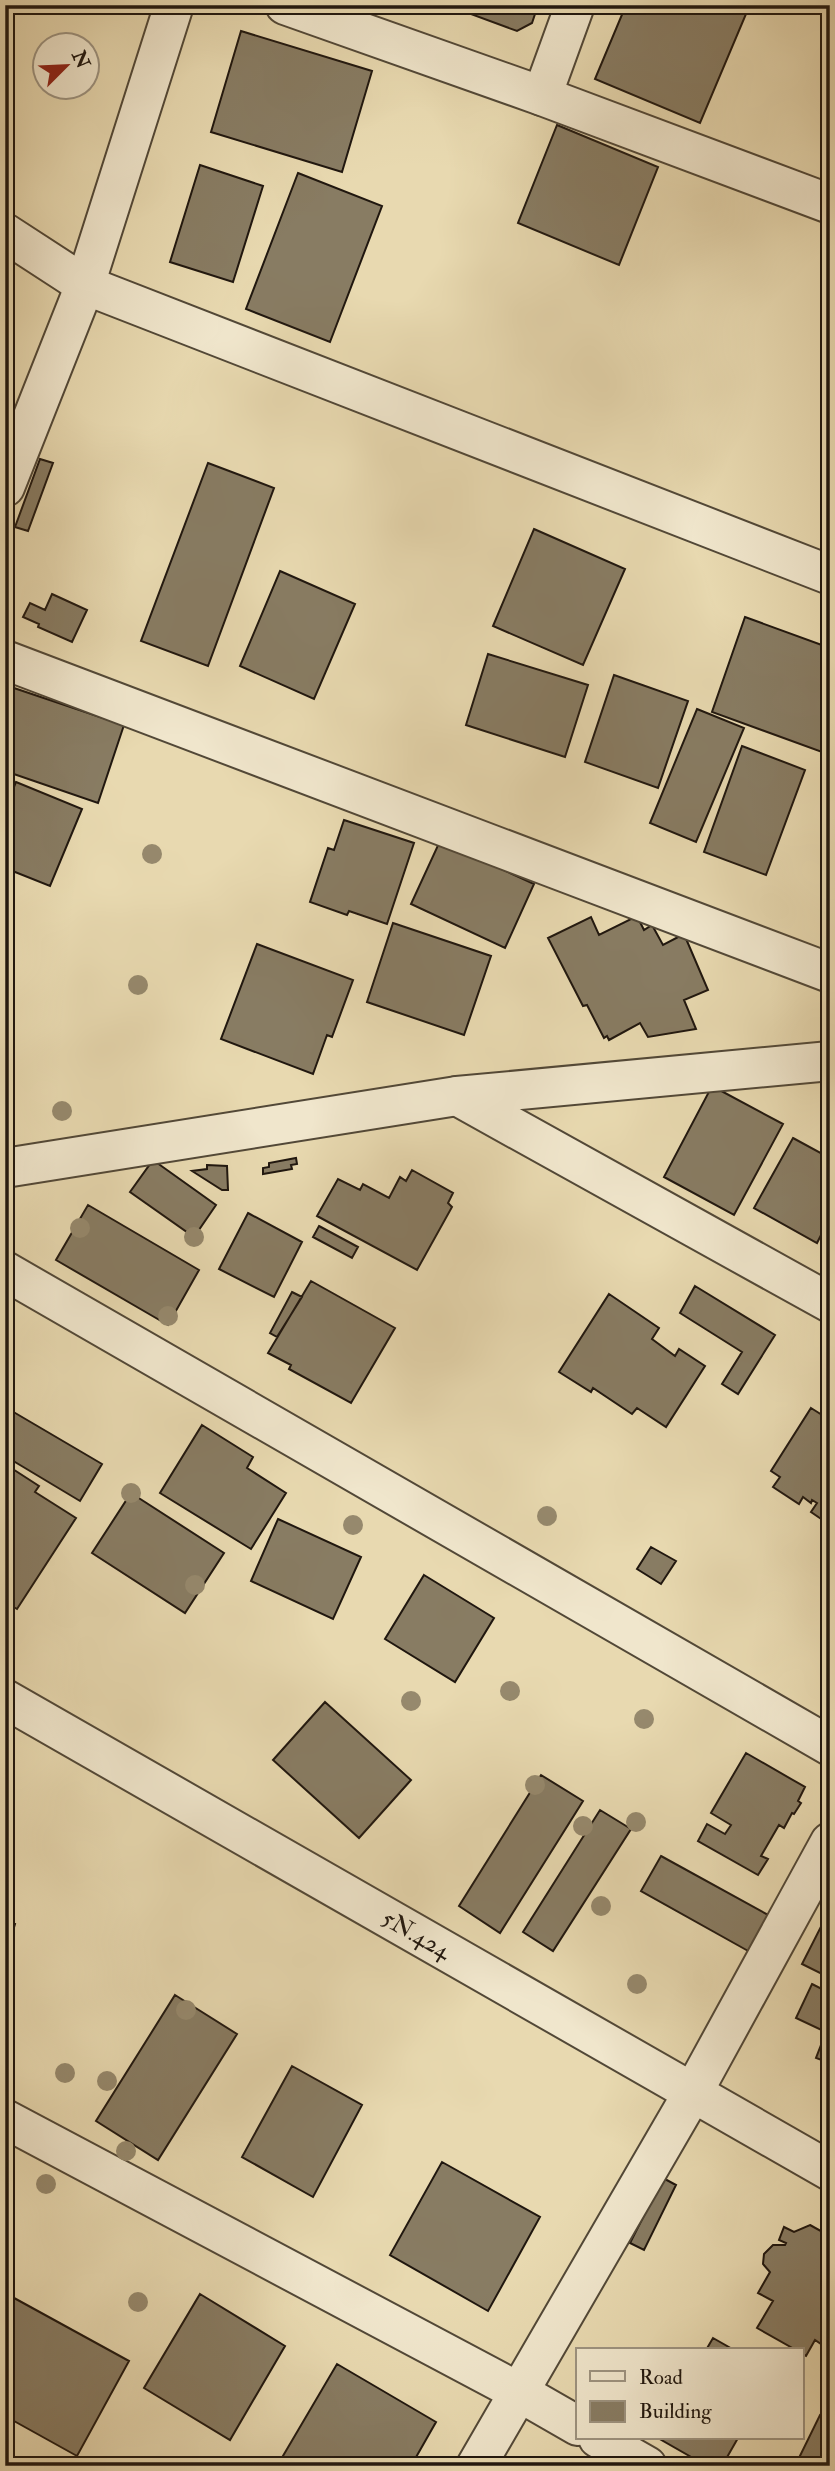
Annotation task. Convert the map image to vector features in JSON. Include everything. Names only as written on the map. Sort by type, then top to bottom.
[{"type":"street","points":[[5,487],[85,285],[174,5]]},
{"type":"street","points":[[285,5],[542,96],[830,204]]},
{"type":"street","points":[[542,96],[575,5]]},
{"type":"street","points":[[5,233],[85,285],[830,575]]},
{"type":"street","points":[[5,660],[830,973]]},
{"type":"street","points":[[5,1168],[457,1096],[830,1061]]},
{"type":"street","points":[[457,1096],[830,1303]]},
{"type":"street","points":[[5,1271],[830,1746]]},
{"type":"street","name":"5N.424","points":[[5,1699],[830,2171]]},
{"type":"street","points":[[476,2466],[517,2391],[692,2094],[830,1842]]},
{"type":"street","points":[[5,2119],[576,2425]]},
{"type":"street","points":[[602,2440],[647,2466]]},
{"type":"building","points":[[471,5],[538,5],[532,23],[517,31],[468,13]]},
{"type":"building","points":[[626,5],[726,5],[746,14],[700,123],[595,79]]},
{"type":"building","points":[[241,31],[372,71],[342,172],[211,132]]},
{"type":"building","points":[[557,125],[658,167],[619,265],[518,223]]},
{"type":"building","points":[[200,165],[263,186],[233,282],[170,262]]},
{"type":"building","points":[[298,173],[382,206],[330,342],[246,309]]},
{"type":"building","points":[[40,459],[53,463],[28,531],[15,527]]},
{"type":"building","points":[[208,463],[274,488],[208,666],[141,641]]},
{"type":"building","points":[[534,529],[625,569],[583,665],[493,626]]},
{"type":"building","points":[[280,571],[355,604],[314,699],[240,666]]},
{"type":"building","points":[[52,594],[87,610],[72,642],[23,617],[30,603],[45,610]]},
{"type":"building","points":[[745,617],[830,648],[830,731],[822,752],[712,712]]},
{"type":"building","points":[[488,654],[588,685],[565,757],[466,725]]},
{"type":"building","points":[[614,675],[688,701],[658,788],[585,762]]},
{"type":"building","points":[[5,685],[124,725],[98,803],[5,771]]},
{"type":"building","points":[[697,709],[744,728],[696,842],[650,823]]},
{"type":"building","points":[[742,746],[805,770],[766,875],[704,852]]},
{"type":"building","points":[[16,782],[82,809],[50,886],[5,868],[5,810]]},
{"type":"building","points":[[344,820],[414,843],[387,924],[349,911],[347,915],[310,902],[328,848],[334,850]]},
{"type":"building","points":[[440,841],[534,884],[505,948],[411,904]]},
{"type":"building","points":[[637,916],[644,930],[652,925],[663,945],[684,934],[708,990],[684,1000],[696,1029],[648,1037],[640,1023],[609,1040],[607,1036],[604,1038],[587,1005],[583,1006],[548,938],[591,917],[599,935]]},
{"type":"building","points":[[393,923],[491,956],[464,1035],[367,1002]]},
{"type":"building","points":[[257,944],[353,980],[332,1037],[327,1035],[313,1074],[221,1039]]},
{"type":"building","points":[[712,1086],[783,1124],[734,1215],[664,1177]]},
{"type":"building","points":[[793,1138],[830,1158],[830,1237],[822,1233],[817,1243],[754,1208]]},
{"type":"building","points":[[296,1158],[297,1164],[291,1165],[292,1169],[263,1174],[263,1168],[269,1167],[269,1163]]},
{"type":"building","points":[[153,1160],[216,1205],[194,1237],[130,1192]]},
{"type":"building","points":[[207,1165],[227,1166],[228,1190],[222,1190],[192,1171],[207,1169]]},
{"type":"building","points":[[412,1170],[453,1193],[448,1203],[452,1207],[417,1270],[317,1216],[338,1179],[360,1190],[363,1184],[389,1198],[400,1177],[406,1181]]},
{"type":"building","points":[[88,1205],[199,1270],[168,1325],[56,1260]]},
{"type":"building","points":[[248,1213],[302,1242],[274,1297],[219,1269]]},
{"type":"building","points":[[319,1226],[358,1247],[352,1258],[313,1237]]},
{"type":"building","points":[[311,1281],[395,1328],[351,1403],[289,1369],[291,1365],[268,1353]]},
{"type":"building","points":[[695,1286],[775,1335],[738,1394],[722,1384],[742,1352],[680,1313]]},
{"type":"building","points":[[292,1292],[302,1297],[277,1337],[270,1333]]},
{"type":"building","points":[[609,1294],[659,1328],[652,1339],[675,1356],[679,1349],[705,1366],[666,1427],[637,1408],[632,1414],[593,1388],[591,1392],[559,1372]]},
{"type":"building","points":[[5,1407],[102,1464],[80,1501],[5,1456]]},
{"type":"building","points":[[811,1408],[830,1420],[830,1525],[811,1512],[817,1503],[812,1500],[811,1503],[803,1497],[799,1504],[773,1487],[780,1477],[771,1471]]},
{"type":"building","points":[[202,1425],[253,1457],[247,1468],[286,1493],[251,1549],[160,1493]]},
{"type":"building","points":[[5,1464],[39,1486],[35,1492],[76,1518],[17,1609],[5,1602]]},
{"type":"building","points":[[131,1493],[224,1553],[185,1613],[92,1553]]},
{"type":"building","points":[[278,1519],[361,1557],[333,1619],[251,1581]]},
{"type":"building","points":[[651,1547],[676,1561],[661,1584],[637,1569]]},
{"type":"building","points":[[424,1575],[494,1618],[455,1682],[385,1639]]},
{"type":"building","points":[[325,1702],[411,1780],[359,1838],[273,1760]]},
{"type":"building","points":[[746,1753],[805,1787],[798,1801],[801,1803],[794,1814],[792,1813],[784,1828],[779,1825],[761,1856],[768,1859],[758,1875],[698,1841],[707,1824],[725,1834],[731,1825],[711,1813]]},
{"type":"building","points":[[541,1775],[583,1801],[500,1933],[459,1906]]},
{"type":"building","points":[[600,1810],[631,1829],[553,1951],[523,1932]]},
{"type":"building","points":[[661,1856],[770,1916],[750,1952],[641,1891]]},
{"type":"building","points":[[830,1909],[830,1978],[802,1964]]},
{"type":"building","points":[[5,1921],[15,1924],[5,1959]]},
{"type":"building","points":[[812,1984],[830,1993],[830,2034],[796,2018]]},
{"type":"building","points":[[175,1995],[237,2034],[158,2160],[96,2121]]},
{"type":"building","points":[[821,2045],[830,2048],[830,2063],[816,2058]]},
{"type":"building","points":[[292,2066],[362,2105],[313,2197],[242,2157]]},
{"type":"building","points":[[442,2162],[540,2217],[488,2311],[390,2255]]},
{"type":"building","points":[[663,2178],[676,2185],[644,2250],[630,2243]]},
{"type":"building","points":[[810,2225],[830,2236],[830,2327],[821,2344],[815,2340],[806,2356],[804,2348],[792,2348],[757,2328],[773,2301],[758,2293],[770,2272],[763,2264],[764,2254],[773,2245],[785,2245],[786,2243],[779,2240],[784,2227],[794,2232]]},
{"type":"building","points":[[5,2293],[129,2361],[77,2456],[5,2416]]},
{"type":"building","points":[[200,2294],[285,2346],[230,2440],[144,2388]]},
{"type":"building","points":[[713,2338],[730,2348],[707,2348]]},
{"type":"building","points":[[337,2364],[436,2422],[411,2466],[287,2466],[280,2461]]},
{"type":"building","points":[[820,2415],[830,2420],[830,2466],[795,2466]]},
{"type":"building","points":[[662,2440],[737,2440],[722,2466],[707,2466]]}]
